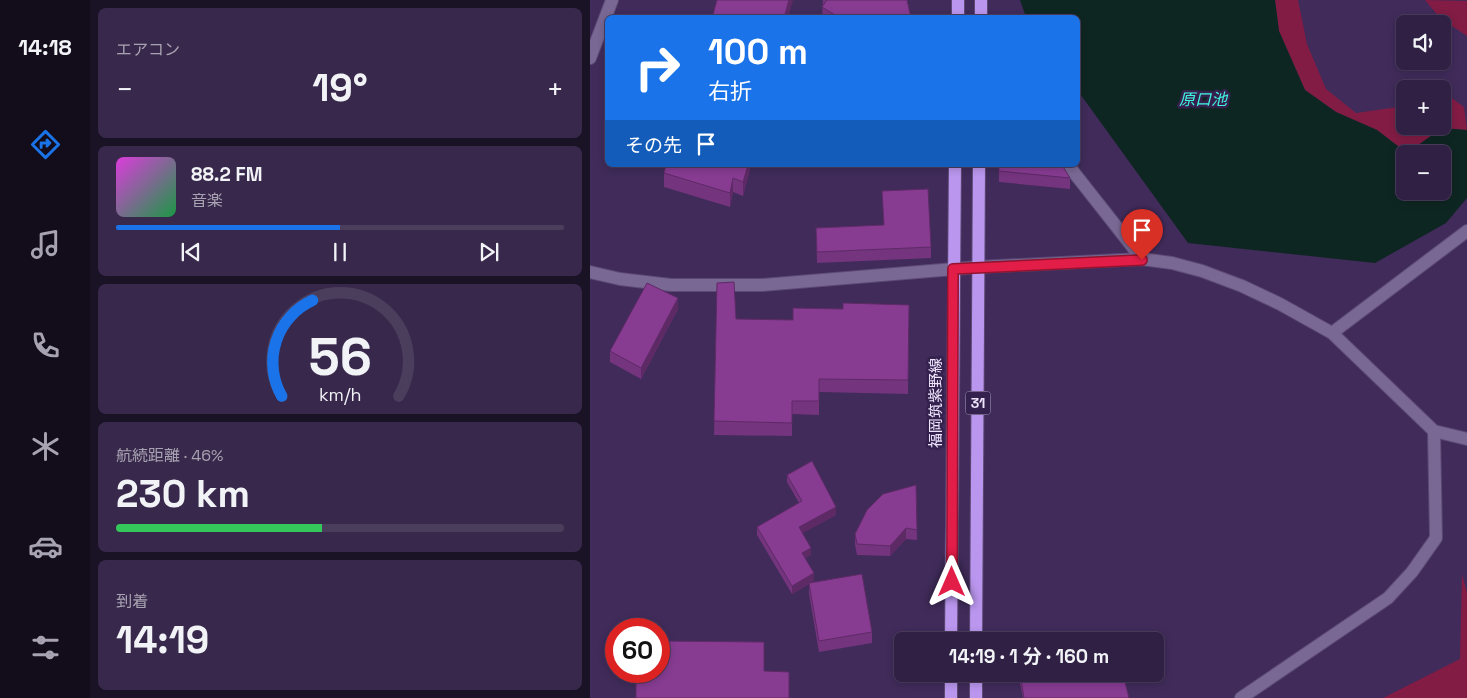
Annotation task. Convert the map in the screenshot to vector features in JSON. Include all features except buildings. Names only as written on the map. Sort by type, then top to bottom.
[{"type":"main road","points":[[958,0],[958,15]]},
{"type":"main road","points":[[981,0],[981,15]]},
{"type":"main road","name":"福岡筑紫野線","points":[[951,632],[955,167]]},
{"type":"main road","name":"31","points":[[976,632],[980,167]]},
{"type":"main road","points":[[951,682],[951,698]]},
{"type":"main road","points":[[976,682],[976,698]]},
{"type":"street","points":[[606,15],[612,0]]},
{"type":"street","points":[[590,58],[605,18]]},
{"type":"street","points":[[1070,167],[1142,260]]},
{"type":"street","points":[[1332,333],[1467,231]]},
{"type":"street","points":[[590,272],[620,279],[671,285],[762,285],[978,267],[1142,260],[1172,263],[1218,277],[1280,304],[1332,333],[1434,431],[1467,440]]},
{"type":"street","points":[[1241,698],[1388,598],[1412,572],[1436,538],[1434,431]]},
{"type":"shaded area","points":[[1275,0],[1298,0],[1307,44],[1326,89],[1356,113],[1396,107],[1396,135],[1432,135],[1418,145],[1397,145],[1377,130],[1336,112],[1305,90],[1279,31]]},
{"type":"shaded area","points":[[1425,0],[1467,1],[1467,36],[1451,25],[1451,15],[1438,15]]},
{"type":"shaded area","points":[[1451,97],[1464,107],[1467,130],[1451,129]]},
{"type":"shaded area","points":[[1462,574],[1467,593],[1467,698],[1383,698],[1460,659]]},
{"type":"water","name":"原口池","points":[[1020,0],[1275,0],[1279,31],[1305,90],[1336,112],[1377,130],[1397,145],[1396,200],[1451,200],[1451,145],[1418,145],[1432,135],[1451,135],[1451,129],[1467,130],[1467,198],[1446,223],[1375,263],[1188,243],[1080,94],[1080,15],[1025,15]]},
{"type":"route","points":[[952,582],[953,269],[1142,260]]}]
